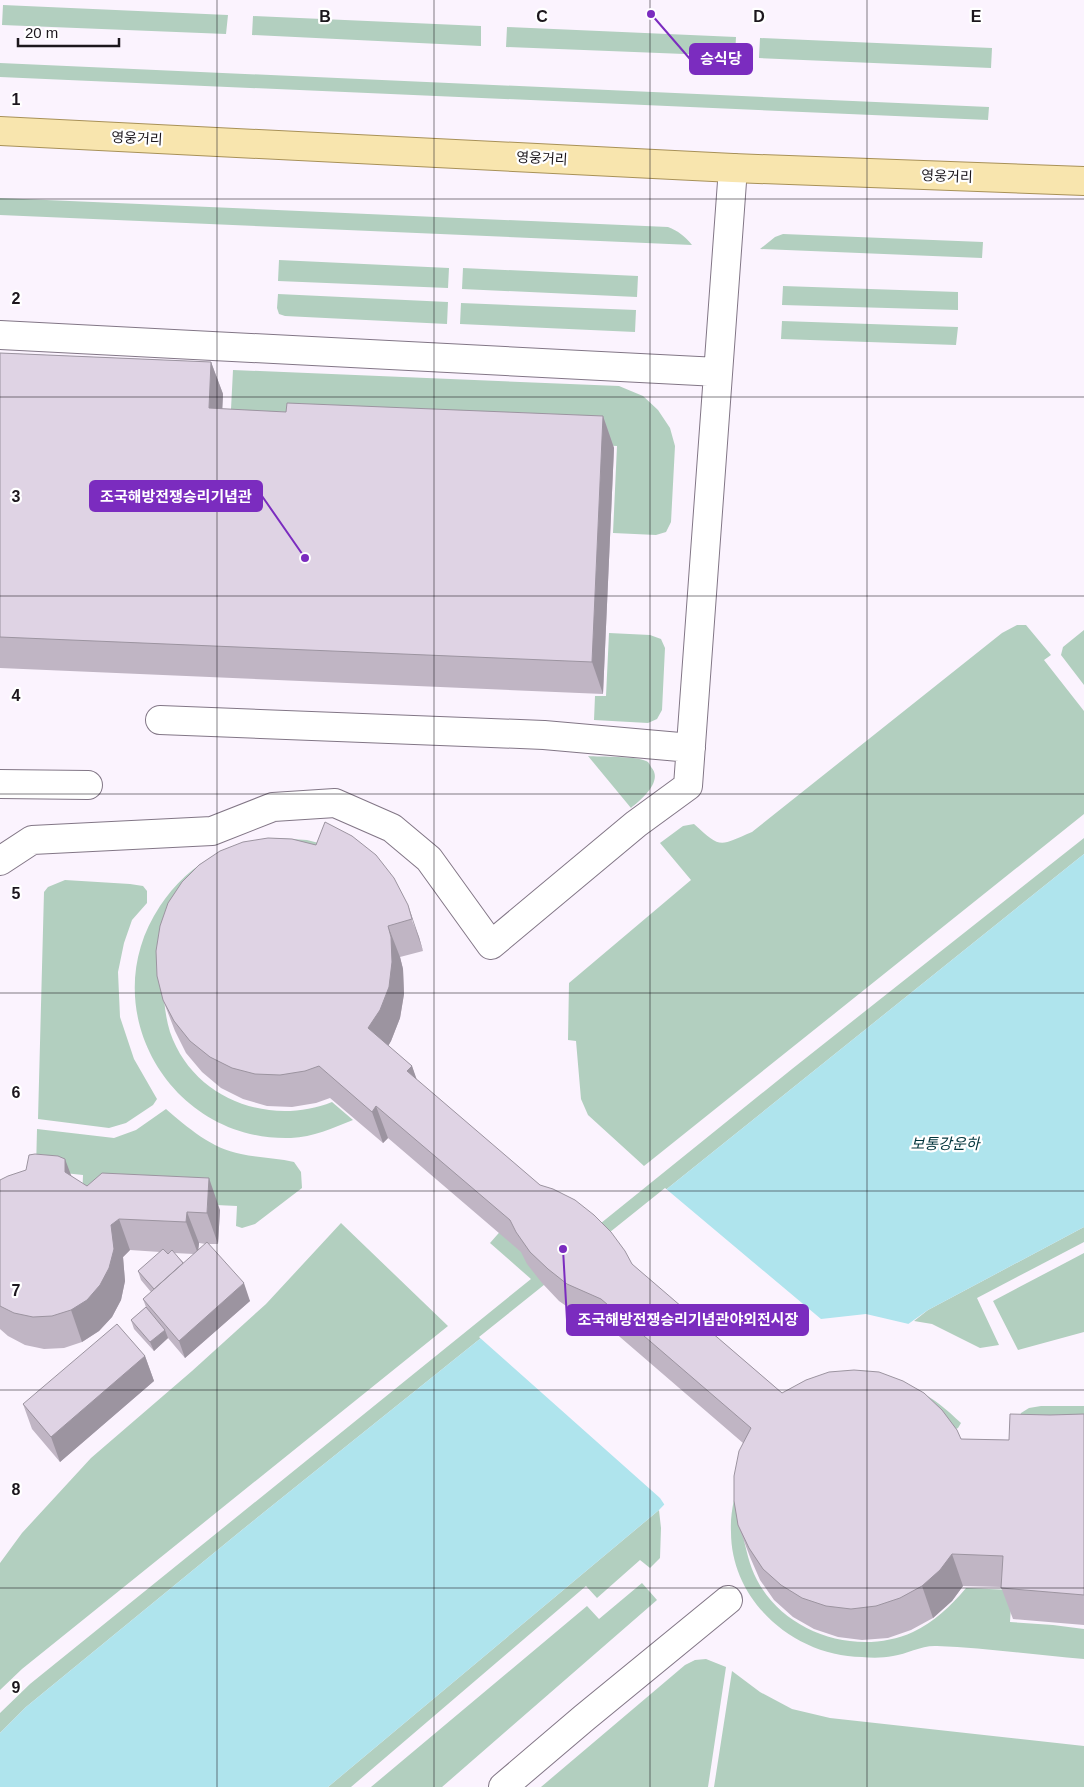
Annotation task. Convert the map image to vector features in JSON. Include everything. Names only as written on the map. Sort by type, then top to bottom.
[{"type":"main road","name":"영웅거리","points":[[0,131],[733,168],[1084,181]]},
{"type":"lane","points":[[0,861],[32,840],[212,831],[273,807],[336,803],[392,828],[429,859],[492,945],[636,824],[688,786],[733,168]]},
{"type":"lane","points":[[0,335],[718,372]]},
{"type":"lane","points":[[160,720],[544,735],[691,748]]},
{"type":"lane","points":[[0,784],[88,785]]},
{"type":"lane","points":[[503,1787],[728,1600]]},
{"type":"green space","points":[[3,5],[228,15],[226,34],[2,25]]},
{"type":"green space","points":[[253,16],[481,26],[481,46],[252,35]]},
{"type":"green space","points":[[507,27],[736,37],[735,56],[506,47]]},
{"type":"green space","points":[[760,38],[992,48],[991,68],[759,58]]},
{"type":"green space","points":[[0,63],[989,107],[988,120],[0,77]]},
{"type":"green space","points":[[0,198],[668,227],[681,234],[692,245],[0,215]]},
{"type":"green space","points":[[783,234],[983,242],[982,258],[760,249],[775,237]]},
{"type":"green space","points":[[279,260],[449,268],[448,288],[278,281]]},
{"type":"green space","points":[[463,268],[638,276],[637,297],[462,289]]},
{"type":"green space","points":[[783,286],[958,292],[958,310],[782,305]]},
{"type":"green space","points":[[278,294],[448,302],[447,324],[285,316],[279,314],[277,308]]},
{"type":"green space","points":[[461,303],[636,310],[635,332],[460,324]]},
{"type":"green space","points":[[782,321],[958,327],[956,345],[781,339]]},
{"type":"green space","points":[[233,370],[619,386],[643,396],[658,410],[670,428],[675,446],[671,522],[666,532],[656,535],[613,533],[617,446],[230,429]]},
{"type":"green space","points":[[1017,625],[1026,625],[1051,655],[1044,660],[1084,711],[1084,814],[644,1166],[588,1115],[581,1099],[576,1041],[568,1040],[569,983],[691,880],[660,843],[683,826],[694,824],[710,838],[721,843],[752,832],[1002,633]]},
{"type":"green space","points":[[1084,630],[1084,685],[1061,655],[1063,647]]},
{"type":"green space","points":[[609,633],[650,635],[661,639],[665,648],[662,710],[657,719],[648,723],[594,720],[595,696],[606,696]]},
{"type":"green space","points":[[588,756],[627,757],[646,761],[654,772],[653,784],[650,790],[631,808]]},
{"type":"green space","points":[[276,838],[307,840],[338,848],[163,983],[168,1026],[181,1055],[196,1075],[215,1090],[236,1102],[259,1109],[283,1111],[308,1109],[332,1102],[353,1120],[315,1134],[291,1138],[248,1133],[210,1118],[178,1093],[155,1062],[140,1025],[135,986],[141,945],[160,906],[178,883],[201,864],[218,854],[239,846]]},
{"type":"green space","points":[[1084,838],[1084,854],[242,1530],[26,1707],[0,1733],[0,1713],[30,1684],[531,1279],[490,1243],[539,1187],[580,1240]]},
{"type":"green space","points":[[65,880],[130,884],[143,886],[147,891],[147,903],[132,920],[124,943],[118,972],[120,1017],[134,1059],[157,1099],[153,1105],[126,1123],[109,1128],[38,1119],[44,892],[48,887]]},
{"type":"green space","points":[[166,1109],[200,1136],[220,1147],[241,1154],[294,1162],[301,1172],[302,1188],[255,1224],[242,1228],[236,1226],[237,1206],[112,1200],[82,1202],[83,1175],[36,1170],[37,1129],[114,1138],[136,1130]]},
{"type":"green space","points":[[341,1223],[448,1326],[22,1669],[0,1690],[0,1563],[22,1533],[91,1458],[266,1304]]},
{"type":"green space","points":[[1084,1227],[1084,1242],[977,1298],[999,1345],[980,1348],[932,1324],[914,1321],[928,1310]]},
{"type":"green space","points":[[1084,1253],[1084,1332],[1018,1350],[993,1301]]},
{"type":"green space","points":[[915,1390],[934,1400],[950,1413],[961,1423],[958,1428],[742,1532],[757,1580],[769,1599],[785,1614],[804,1627],[825,1636],[847,1641],[869,1642],[892,1639],[921,1628],[942,1613],[966,1588],[1012,1590],[1010,1622],[1084,1629],[1084,1659],[937,1646],[878,1658],[837,1654],[813,1647],[791,1635],[771,1620],[755,1602],[742,1581],[734,1557],[731,1532],[733,1504],[740,1476]]},
{"type":"green space","points":[[1041,1406],[1084,1406],[1084,1441],[1017,1426],[1021,1413],[1029,1408]]},
{"type":"green space","points":[[659,1510],[661,1528],[660,1558],[650,1568],[640,1560],[597,1598],[586,1586],[351,1787],[328,1787]]},
{"type":"green space","points":[[642,1583],[657,1600],[442,1787],[371,1787],[587,1606],[599,1619]]},
{"type":"green space","points":[[706,1659],[726,1667],[708,1787],[541,1787],[685,1665],[695,1660]]},
{"type":"green space","points":[[732,1671],[760,1692],[792,1709],[830,1718],[1084,1746],[1084,1787],[714,1787]]},
{"type":"water","name":"보통강운하","points":[[1084,854],[1084,1227],[928,1310],[689,1479],[659,1510],[328,1787],[0,1787],[0,1733],[26,1707],[242,1530]]},
{"type":"pier","points":[[665,1188],[821,1319],[866,1314],[913,1325],[691,1481],[666,1507],[660,1498],[479,1337]]},
{"type":"building","points":[[0,353],[211,362],[209,408],[286,412],[287,403],[603,416],[592,662],[0,637]]},
{"type":"building","points":[[325,822],[352,836],[376,855],[394,878],[408,905],[412,919],[388,926],[391,937],[392,962],[389,987],[380,1010],[368,1028],[412,1066],[407,1071],[540,1185],[575,1200],[594,1215],[611,1232],[632,1264],[782,1393],[806,1380],[829,1372],[854,1370],[879,1372],[903,1381],[924,1393],[942,1410],[957,1430],[961,1439],[1009,1440],[1010,1414],[1084,1414],[1084,1595],[1001,1588],[1003,1556],[952,1554],[940,1570],[922,1586],[900,1598],[876,1606],[851,1609],[826,1606],[802,1598],[781,1585],[763,1569],[749,1548],[738,1525],[734,1501],[734,1476],[739,1451],[751,1428],[601,1299],[567,1284],[548,1269],[530,1252],[510,1220],[376,1106],[372,1112],[319,1066],[305,1071],[280,1075],[255,1074],[232,1068],[210,1057],[190,1041],[174,1021],[163,1000],[157,976],[156,951],[160,926],[168,903],[182,882],[199,865],[220,851],[243,842],[268,838],[292,839],[316,845]]},
{"type":"building","points":[[29,1155],[58,1156],[65,1159],[65,1172],[87,1186],[102,1173],[209,1178],[207,1213],[187,1212],[186,1222],[119,1219],[111,1225],[114,1249],[109,1268],[100,1285],[87,1300],[71,1310],[52,1316],[33,1317],[14,1313],[0,1306],[0,1180],[26,1170]]},
{"type":"building","points":[[207,1242],[244,1283],[179,1341],[143,1299]]},
{"type":"building","points":[[163,1249],[168,1254],[172,1250],[183,1263],[154,1289],[138,1271]]},
{"type":"building","points":[[146,1307],[165,1330],[150,1342],[131,1320]]},
{"type":"building","points":[[117,1324],[145,1356],[51,1437],[23,1404]]},
{"type":"place","name":"승식당","points":[[651,14]]},
{"type":"place","name":"조국해방전쟁승리기념관","points":[[305,558]]},
{"type":"place","name":"조국해방전쟁승리기념관야외전시장","points":[[563,1249]]}]
